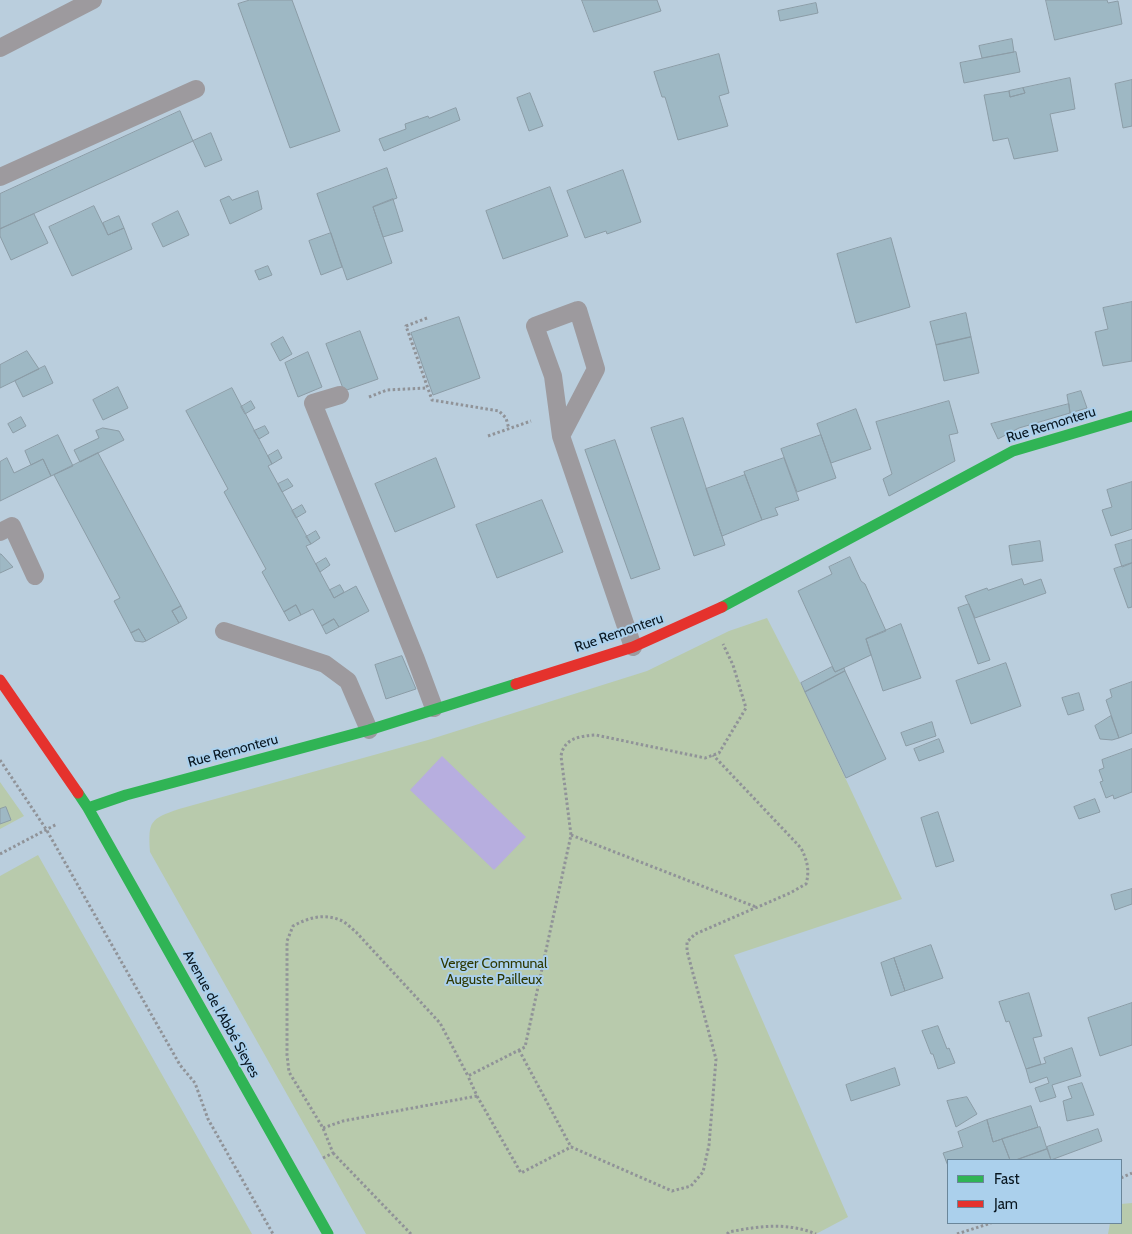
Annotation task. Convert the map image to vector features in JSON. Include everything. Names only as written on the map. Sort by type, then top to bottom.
[{"type":"street","name":"Rue Remonteru","points":[[88,808],[126,795],[369,730],[633,647],[709,614],[1013,451],[1132,416]]},
{"type":"street","name":"Avenue de l'Abbé Sieyes","points":[[0,680],[88,808],[328,1234]]},
{"type":"lane","points":[[0,48],[93,0]]},
{"type":"lane","points":[[0,177],[196,88]]},
{"type":"lane","points":[[561,436],[596,369],[578,310],[535,326],[554,376],[561,436],[633,647]]},
{"type":"lane","points":[[340,395],[313,403],[434,708]]},
{"type":"lane","points":[[0,532],[12,526],[35,576]]},
{"type":"lane","points":[[224,631],[325,664],[348,681],[369,730]]},
{"type":"path","points":[[427,318],[406,326],[432,400],[499,411],[506,418],[509,428]]},
{"type":"path","points":[[363,399],[387,390],[427,388]]},
{"type":"path","points":[[488,436],[527,421],[559,418]]},
{"type":"path","points":[[468,1076],[525,1048],[571,835],[561,756],[562,748],[570,740],[596,735],[704,758],[719,753],[746,708],[733,665],[709,614]]},
{"type":"path","points":[[519,1050],[571,1147],[672,1191],[691,1186],[703,1172],[709,1145],[716,1059],[687,951],[687,942],[695,934],[790,893],[806,884],[809,874],[807,860],[801,848],[712,755]]},
{"type":"path","points":[[0,760],[46,829],[180,1065],[195,1083],[208,1119],[273,1234]]},
{"type":"path","points":[[0,854],[46,829]]},
{"type":"path","points":[[571,835],[756,907]]},
{"type":"path","points":[[411,1234],[333,1153],[323,1128],[289,1072],[287,1055],[287,941],[293,926],[307,919],[319,916],[341,920],[356,932],[440,1024],[477,1096],[521,1173],[571,1147]]},
{"type":"path","points":[[323,1128],[343,1121],[477,1096]]},
{"type":"path","points":[[293,1172],[333,1153]]},
{"type":"path","points":[[957,1234],[988,1224]]},
{"type":"path","points":[[727,1234],[760,1226],[783,1226],[816,1234]]},
{"type":"green space","name":"Verger Communal Auguste Pailleux","points":[[767,618],[805,692],[902,899],[734,955],[848,1217],[816,1234],[366,1234],[150,852],[150,834],[153,823],[162,816],[179,809],[428,740],[647,671],[729,631]]},
{"type":"green space","points":[[0,782],[24,816],[0,829]]},
{"type":"green space","points":[[38,855],[252,1234],[0,1234],[0,876]]},
{"type":"green space","points":[[1132,1203],[1132,1234],[1108,1234],[1110,1224],[1122,1224],[1122,1204]]},
{"type":"shaded area","points":[[442,756],[526,837],[494,870],[410,790]]},
{"type":"building","points":[[250,0],[292,0],[340,131],[290,148],[238,4]]},
{"type":"building","points":[[582,0],[657,0],[661,11],[594,32]]},
{"type":"building","points":[[1046,0],[1107,0],[1108,3],[1118,1],[1122,24],[1055,40]]},
{"type":"building","points":[[816,3],[818,13],[780,21],[778,11]]},
{"type":"building","points":[[1012,39],[1014,52],[982,58],[979,46]]},
{"type":"building","points":[[1016,52],[1020,72],[964,83],[960,63]]},
{"type":"building","points":[[719,54],[729,93],[719,96],[728,126],[678,140],[665,97],[662,97],[654,72]]},
{"type":"building","points":[[1070,78],[1075,109],[1050,114],[1058,151],[1014,159],[1008,138],[993,141],[984,95],[1009,91],[1010,97],[1025,93],[1023,88]]},
{"type":"building","points":[[1132,80],[1132,126],[1123,128],[1115,84]]},
{"type":"building","points":[[1023,88],[1025,93],[1010,97],[1009,91]]},
{"type":"building","points":[[530,93],[543,126],[529,131],[517,98]]},
{"type":"building","points":[[456,108],[460,120],[384,151],[379,139],[406,129],[405,124]]},
{"type":"building","points":[[180,111],[193,141],[0,229],[0,194]]},
{"type":"building","points":[[211,133],[222,160],[205,167],[193,141]]},
{"type":"building","points":[[387,168],[397,198],[373,207],[392,263],[347,280],[317,194]]},
{"type":"building","points":[[623,170],[641,222],[607,234],[606,231],[585,238],[567,191]]},
{"type":"building","points":[[550,187],[568,236],[503,259],[486,211]]},
{"type":"building","points":[[258,191],[262,209],[230,224],[220,200],[229,196],[232,200]]},
{"type":"building","points":[[393,199],[403,231],[383,237],[373,207]]},
{"type":"building","points":[[94,206],[108,235],[124,228],[132,249],[72,276],[49,227]]},
{"type":"building","points":[[178,211],[189,235],[163,247],[152,224]]},
{"type":"building","points":[[34,214],[48,243],[11,260],[0,236],[0,229]]},
{"type":"building","points":[[119,216],[124,228],[108,235],[103,223]]},
{"type":"building","points":[[331,233],[342,267],[321,275],[309,241]]},
{"type":"building","points":[[891,238],[910,307],[856,323],[837,254]]},
{"type":"building","points":[[268,266],[272,275],[259,280],[255,271]]},
{"type":"building","points":[[1132,302],[1132,361],[1103,366],[1095,332],[1108,329],[1103,308]]},
{"type":"building","points":[[966,313],[971,337],[936,345],[930,322]]},
{"type":"building","points":[[459,317],[480,378],[433,395],[411,333]]},
{"type":"building","points":[[360,331],[378,379],[344,391],[326,344]]},
{"type":"building","points":[[283,337],[292,354],[280,361],[271,344]]},
{"type":"building","points":[[971,337],[979,373],[944,381],[936,345]]},
{"type":"building","points":[[27,351],[39,369],[0,388],[0,365]]},
{"type":"building","points":[[308,352],[322,387],[298,397],[285,363]]},
{"type":"building","points":[[45,366],[53,383],[23,397],[15,381]]},
{"type":"building","points":[[118,387],[128,408],[103,420],[93,400]]},
{"type":"building","points":[[232,388],[272,464],[268,466],[311,544],[306,546],[334,598],[356,586],[369,611],[339,627],[334,619],[322,626],[313,609],[301,615],[296,605],[284,612],[262,572],[266,569],[224,492],[228,489],[186,411]]},
{"type":"building","points":[[1081,391],[1087,408],[1070,413],[1067,395]]},
{"type":"building","points":[[251,401],[255,408],[245,414],[241,407]]},
{"type":"building","points":[[949,401],[958,433],[949,435],[955,461],[889,496],[883,479],[892,474],[876,422]]},
{"type":"building","points":[[1069,404],[1070,413],[1019,428],[998,439],[991,424]]},
{"type":"building","points":[[856,409],[871,449],[831,463],[817,424]]},
{"type":"building","points":[[21,417],[26,426],[13,433],[8,424]]},
{"type":"building","points":[[683,418],[725,545],[694,556],[651,428]]},
{"type":"building","points":[[265,426],[269,433],[259,439],[254,431]]},
{"type":"building","points":[[103,428],[119,431],[124,440],[80,462],[74,450],[99,438],[96,431]]},
{"type":"building","points":[[58,435],[73,466],[51,476],[43,459],[31,465],[25,451]]},
{"type":"building","points":[[821,435],[836,478],[797,492],[781,449]]},
{"type":"building","points":[[615,440],[660,569],[631,579],[585,450]]},
{"type":"building","points":[[278,450],[282,458],[272,464],[268,456]]},
{"type":"building","points":[[98,453],[181,606],[172,611],[179,623],[146,641],[139,629],[131,633],[114,601],[120,598],[54,475]]},
{"type":"building","points":[[7,458],[14,473],[43,459],[51,476],[0,501],[0,462]]},
{"type":"building","points":[[436,458],[455,507],[395,532],[375,484]]},
{"type":"building","points":[[784,458],[799,500],[775,508],[778,515],[762,520],[744,472]]},
{"type":"building","points":[[745,475],[762,520],[722,536],[706,489]]},
{"type":"building","points":[[288,479],[293,486],[282,492],[278,484]]},
{"type":"building","points":[[1132,482],[1132,529],[1111,536],[1102,510],[1112,507],[1107,490]]},
{"type":"building","points":[[542,500],[563,552],[497,578],[476,525]]},
{"type":"building","points":[[302,505],[306,512],[296,518],[292,511]]},
{"type":"building","points":[[316,531],[320,538],[311,544],[306,537]]},
{"type":"building","points":[[1132,540],[1132,563],[1122,567],[1115,545]]},
{"type":"building","points":[[1040,541],[1043,561],[1012,565],[1009,546]]},
{"type":"building","points":[[0,554],[13,567],[0,573]]},
{"type":"building","points":[[850,557],[861,581],[865,584],[886,631],[866,639],[871,655],[835,672],[798,591],[832,574],[829,567]]},
{"type":"building","points":[[326,558],[330,565],[320,572],[316,564]]},
{"type":"building","points":[[1132,563],[1132,607],[1128,608],[1114,569]]},
{"type":"building","points":[[1022,579],[1024,585],[1041,579],[1046,593],[975,618],[965,596]]},
{"type":"building","points":[[340,585],[344,592],[334,598],[330,590]]},
{"type":"building","points":[[969,604],[990,660],[978,664],[958,608]]},
{"type":"building","points":[[296,605],[301,615],[289,621],[284,612]]},
{"type":"building","points":[[181,606],[187,618],[179,623],[172,611]]},
{"type":"building","points":[[334,619],[339,627],[326,634],[322,626]]},
{"type":"building","points":[[901,624],[921,678],[883,691],[866,639]]},
{"type":"building","points":[[139,629],[146,641],[135,641],[131,633]]},
{"type":"building","points":[[402,656],[416,689],[386,699],[375,665]]},
{"type":"building","points":[[1006,663],[1021,706],[971,724],[956,681]]},
{"type":"building","points":[[832,667],[835,672],[844,668],[845,671],[805,692],[801,683]]},
{"type":"building","points":[[845,671],[886,759],[846,778],[805,692]]},
{"type":"building","points":[[1132,682],[1132,733],[1119,738],[1106,700],[1112,697],[1110,690]]},
{"type":"building","points":[[1079,693],[1084,710],[1068,715],[1062,698]]},
{"type":"building","points":[[1111,716],[1119,738],[1112,740],[1100,739],[1095,726]]},
{"type":"building","points":[[932,722],[936,736],[906,746],[901,733]]},
{"type":"building","points":[[939,739],[944,752],[919,761],[914,749]]},
{"type":"building","points":[[1132,749],[1132,792],[1114,799],[1113,795],[1106,798],[1100,782],[1103,781],[1099,770],[1104,768],[1102,760]]},
{"type":"building","points":[[1095,799],[1100,812],[1079,819],[1074,807]]},
{"type":"building","points":[[6,807],[11,820],[0,824],[0,809]]},
{"type":"building","points":[[938,812],[954,861],[936,867],[921,818]]},
{"type":"building","points":[[1132,889],[1132,904],[1115,910],[1111,895]]},
{"type":"building","points":[[931,945],[943,978],[905,991],[894,958]]},
{"type":"building","points":[[894,958],[905,991],[891,996],[881,963]]},
{"type":"building","points":[[1029,993],[1042,1036],[1033,1038],[1041,1064],[1026,1069],[1009,1021],[1006,1022],[999,1002]]},
{"type":"building","points":[[1132,1003],[1132,1045],[1100,1056],[1088,1018]]},
{"type":"building","points":[[938,1026],[955,1063],[938,1069],[922,1031]]},
{"type":"building","points":[[1072,1048],[1081,1076],[1052,1085],[1056,1097],[1040,1102],[1035,1088],[1049,1083],[1047,1077],[1030,1083],[1026,1069],[1046,1063],[1044,1058]]},
{"type":"building","points":[[895,1068],[900,1085],[851,1101],[846,1085]]},
{"type":"building","points":[[1082,1083],[1094,1115],[1067,1121],[1063,1101],[1072,1098],[1068,1087]]},
{"type":"building","points":[[967,1097],[977,1114],[956,1127],[947,1101]]},
{"type":"building","points":[[1031,1106],[1038,1127],[993,1142],[987,1120]]},
{"type":"building","points":[[987,1120],[993,1142],[1002,1139],[1010,1159],[947,1159],[947,1163],[943,1153],[963,1147],[958,1132]]},
{"type":"building","points":[[1040,1127],[1047,1149],[1019,1159],[1010,1159],[1002,1139]]},
{"type":"building","points":[[1098,1129],[1102,1141],[1054,1159],[1051,1159],[1047,1147]]},
{"type":"building","points":[[1047,1149],[1051,1159],[1019,1159]]},
{"type":"traffic: fast","points":[[722,607],[1013,451],[1132,416]]},
{"type":"traffic: fast","points":[[88,808],[126,795],[369,730],[516,684]]},
{"type":"traffic: fast","points":[[78,793],[328,1234]]},
{"type":"traffic: jam","points":[[516,684],[633,647],[722,607]]},
{"type":"traffic: jam","points":[[0,680],[78,793]]}]
